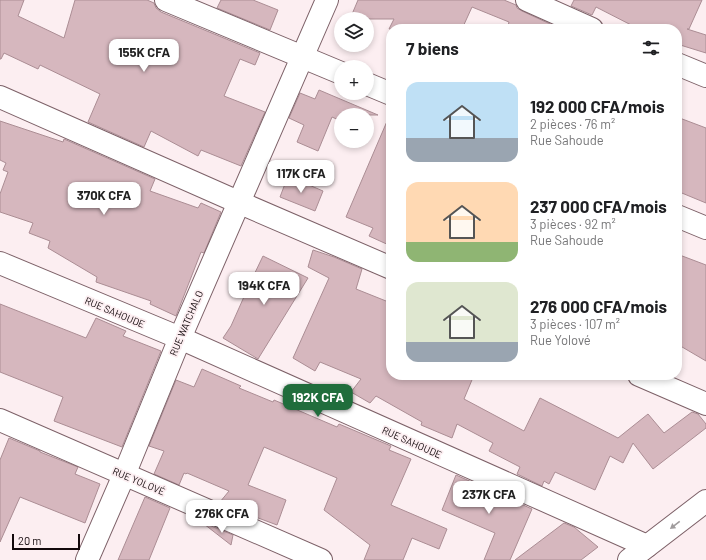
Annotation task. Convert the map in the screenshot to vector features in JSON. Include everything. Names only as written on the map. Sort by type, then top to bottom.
[{"type":"street","points":[[166,0],[334,70]]},
{"type":"street","name":"RUE WATCHALO","points":[[88,560],[180,338],[326,0]]},
{"type":"street","points":[[526,0],[581,24]]},
{"type":"street","points":[[682,66],[706,76]]},
{"type":"street","points":[[374,87],[386,92]]},
{"type":"street","points":[[0,97],[386,266]]},
{"type":"street","points":[[682,218],[706,228]]},
{"type":"street","name":"RUE SAHOUDE","points":[[0,263],[180,338],[647,546]]},
{"type":"street","points":[[651,380],[706,404]]},
{"type":"street","name":"RUE YOLOVÉ","points":[[0,420],[322,560]]},
{"type":"street","points":[[629,560],[705,503]]},
{"type":"building","points":[[0,0],[24,0],[18,16],[64,38],[75,0],[147,0],[154,3],[156,8],[161,12],[260,53],[255,65],[240,59],[224,96],[265,112],[241,166],[201,150],[198,156],[151,131],[144,147],[88,122],[100,94],[40,65],[38,69],[4,53],[0,59]]},
{"type":"building","points":[[221,0],[253,0],[278,10],[270,30],[217,8]]},
{"type":"building","points":[[358,0],[504,0],[516,5],[517,8],[522,11],[550,24],[508,24],[509,22],[472,7],[464,24],[392,24],[394,19],[374,19],[374,12],[353,12]]},
{"type":"building","points":[[574,0],[702,0],[689,29],[687,29],[706,35],[706,53],[682,46],[682,24],[629,24],[596,7],[592,15],[571,6]]},
{"type":"building","points":[[319,90],[334,96],[334,100],[343,100],[361,108],[334,108],[334,118],[332,117],[318,151],[297,142],[304,125],[289,118],[300,93],[315,99]]},
{"type":"building","points":[[682,119],[706,128],[706,203],[682,193]]},
{"type":"building","points":[[0,121],[63,142],[64,139],[155,179],[150,191],[198,208],[201,203],[221,212],[204,253],[201,252],[176,316],[150,304],[151,301],[96,282],[97,277],[48,248],[50,241],[29,233],[33,223],[0,212],[0,194],[8,172],[3,170],[6,163],[0,160]]},
{"type":"building","points":[[386,124],[386,244],[369,236],[373,228],[346,217]]},
{"type":"building","points":[[288,176],[323,191],[315,211],[280,197]]},
{"type":"building","points":[[313,250],[362,269],[356,289],[386,301],[386,380],[472,380],[464,399],[524,431],[540,398],[618,438],[648,414],[664,433],[692,412],[698,414],[706,424],[706,428],[653,469],[633,443],[623,463],[610,456],[595,490],[555,472],[549,484],[544,481],[542,486],[517,474],[520,467],[489,451],[493,443],[457,424],[452,438],[421,425],[422,422],[376,396],[370,403],[351,392],[361,379],[320,362],[315,371],[293,358],[329,278],[308,267]]},
{"type":"building","points":[[263,256],[308,278],[258,359],[223,338],[231,326]]},
{"type":"building","points":[[682,256],[706,265],[706,361],[682,347]]},
{"type":"building","points":[[0,304],[86,338],[96,318],[126,331],[123,336],[161,351],[122,447],[54,421],[63,397],[0,372]]},
{"type":"building","points":[[202,369],[241,386],[239,388],[273,402],[274,400],[337,427],[339,424],[391,446],[389,450],[411,459],[391,505],[447,529],[439,549],[412,538],[403,560],[364,560],[370,545],[324,510],[337,478],[264,447],[248,485],[286,500],[277,525],[220,502],[229,491],[187,473],[184,473],[179,485],[154,474],[164,451],[149,446],[176,380],[194,387]]},
{"type":"building","points":[[9,438],[78,467],[75,474],[100,484],[85,523],[20,497],[0,542],[0,460]]},
{"type":"building","points":[[456,475],[532,509],[510,560],[484,560],[495,533],[442,510]]},
{"type":"building","points":[[145,497],[170,508],[149,560],[118,560]]},
{"type":"building","points":[[564,523],[574,527],[598,547],[581,560],[515,560]]},
{"type":"building","points":[[204,524],[233,535],[231,545]]}]
